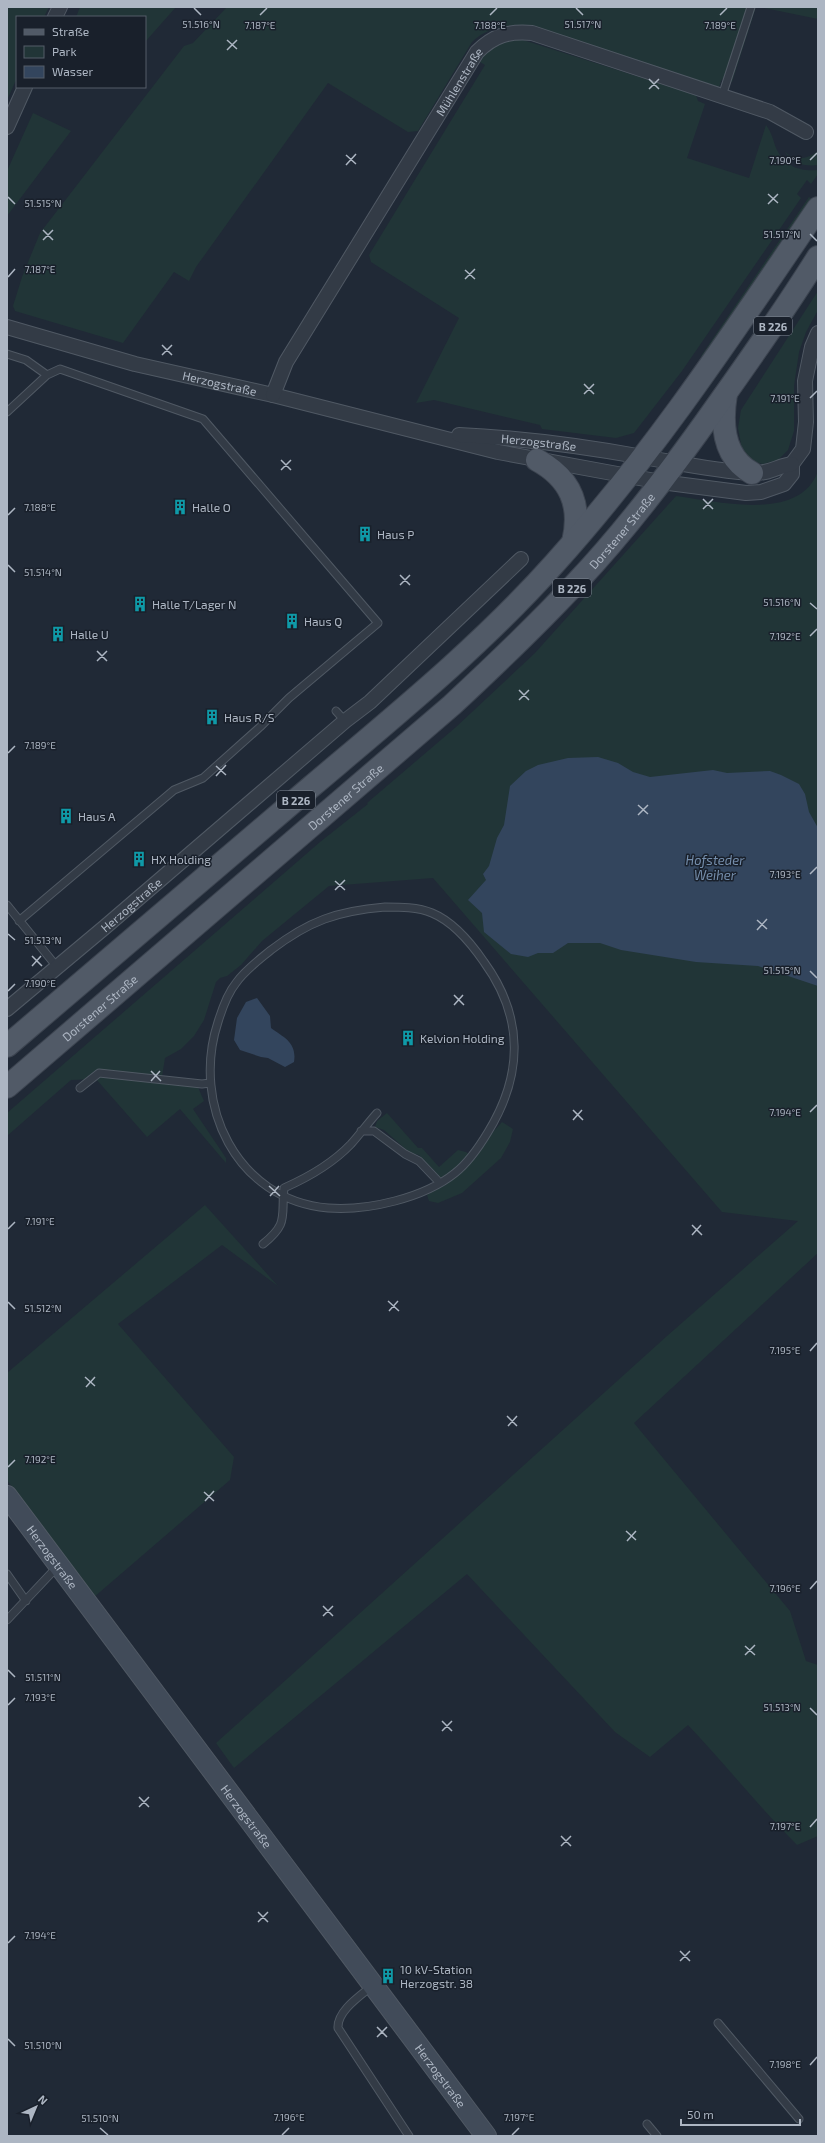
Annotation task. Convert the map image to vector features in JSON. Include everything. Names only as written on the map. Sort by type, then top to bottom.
[{"type":"main road","name":"B 226","points":[[7,1046],[394,717],[459,659],[508,611],[573,542],[629,477],[818,208]]},
{"type":"main road","name":"Dorstener Straße","points":[[7,1087],[452,705],[512,650],[578,582],[629,523],[677,463],[771,329],[818,257]]},
{"type":"main road","points":[[726,393],[723,415],[727,444],[735,458],[746,470],[752,473]]},
{"type":"main road","points":[[538,460],[558,472],[574,500],[576,516],[573,542]]},
{"type":"street","points":[[56,16],[60,7]]},
{"type":"street","name":"Mühlenstraße","points":[[273,395],[286,362],[476,52],[495,37],[515,32],[532,33],[770,112],[806,132]]},
{"type":"street","points":[[7,127],[25,88]]},
{"type":"street","name":"Herzogstraße","points":[[7,327],[136,364],[273,395],[433,434],[498,452],[629,477]]},
{"type":"street","name":"Dorstener Straße","points":[[629,477],[746,493],[761,492],[772,489],[789,479],[792,474],[792,464],[803,449],[805,441],[805,381],[812,347],[818,333]]},
{"type":"street","name":"Herzogstraße","points":[[433,434],[528,439],[644,457]]},
{"type":"street","points":[[644,457],[752,473],[773,471],[784,465],[792,464]]},
{"type":"street","name":"Herzogstraße","points":[[7,1009],[106,928],[340,716],[370,702],[421,656],[521,559]]},
{"type":"street","name":"Herzogstraße","points":[[7,1496],[486,2136]]},
{"type":"lane","points":[[722,96],[751,7]]},
{"type":"lane","points":[[7,354],[26,360],[47,375]]},
{"type":"lane","points":[[7,412],[47,375],[60,369],[203,419],[378,623],[289,698],[260,727],[203,778],[174,790],[19,921]]},
{"type":"lane","points":[[7,905],[57,967]]},
{"type":"lane","points":[[385,907],[408,908],[432,912],[462,934],[492,972],[506,1002],[515,1047],[514,1072],[507,1094],[494,1123],[474,1154],[456,1173],[440,1183],[428,1190],[397,1200],[365,1206],[332,1208],[314,1206],[283,1196],[252,1176],[240,1161],[224,1136],[214,1108],[210,1083],[210,1059],[214,1033],[223,1005],[236,983],[257,961],[295,932],[322,919],[351,910],[385,907]]},
{"type":"lane","points":[[80,1088],[99,1073],[202,1084],[210,1083]]},
{"type":"lane","points":[[263,1244],[276,1233],[283,1220],[284,1188],[313,1175],[333,1160],[351,1143],[377,1113]]},
{"type":"lane","points":[[361,1131],[374,1131],[405,1154],[419,1161],[440,1183]]},
{"type":"lane","points":[[7,1620],[59,1565]]},
{"type":"lane","points":[[7,1574],[26,1601]]},
{"type":"lane","points":[[374,1985],[344,2011],[338,2021],[338,2028],[409,2136]]},
{"type":"lane","points":[[718,2023],[799,2119]]},
{"type":"lane","points":[[647,2124],[657,2136]]},
{"type":"green space","points":[[7,7],[49,7],[44,16],[16,16],[16,80],[7,100]]},
{"type":"green space","points":[[80,7],[176,7],[146,41],[146,16],[76,16]]},
{"type":"green space","points":[[227,7],[756,7],[732,82],[722,79],[719,87],[534,27],[517,25],[501,27],[485,32],[472,42],[418,131],[408,132],[328,83],[196,267],[189,281],[174,272],[123,343],[15,311],[13,306],[22,277],[40,233],[184,46],[193,43]]},
{"type":"green space","points":[[760,7],[818,7],[818,19]]},
{"type":"green space","points":[[520,39],[696,95],[698,101],[705,104],[687,158],[749,178],[766,125],[779,154],[783,159],[799,169],[818,170],[818,174],[811,184],[807,180],[797,194],[801,198],[682,371],[634,433],[616,438],[542,429],[540,425],[434,400],[416,403],[459,318],[371,262],[369,255],[485,65],[478,61],[491,48]]},
{"type":"green space","points":[[33,113],[71,131],[7,216],[7,171]]},
{"type":"green space","points":[[784,151],[792,157],[801,158],[810,156],[818,151],[818,165],[803,165],[791,159]]},
{"type":"green space","points":[[809,197],[813,200],[704,358],[701,356]]},
{"type":"green space","points":[[818,291],[818,310],[806,332],[799,352],[794,386],[794,431],[788,450],[778,460],[763,464],[751,461],[736,447],[741,444],[738,428],[741,410]]},
{"type":"green space","name":"Hofsteder Weiher","points":[[818,471],[818,1253],[634,1423],[790,1611],[806,1661],[818,1665],[818,1836],[797,1845],[769,1816],[688,1725],[650,1757],[615,1732],[467,1574],[234,1768],[216,1743],[667,1336],[798,1221],[722,1212],[433,878],[329,886],[262,941],[241,965],[227,976],[220,978],[216,982],[204,1020],[194,1036],[181,1049],[165,1058],[161,1083],[197,1085],[204,1101],[193,1109],[226,1158],[226,1163],[180,1109],[147,1137],[96,1079],[71,1080],[7,1136],[7,1113],[320,842],[368,804],[367,803],[456,727],[535,653],[676,496],[734,504],[755,505],[776,503],[794,498],[808,487]]},
{"type":"green space","points":[[387,1113],[418,1148],[422,1148],[439,1167],[458,1150],[466,1152],[475,1159],[492,1133],[502,1122],[513,1129],[510,1142],[501,1158],[462,1193],[438,1203],[429,1201],[427,1195],[447,1184],[419,1155],[410,1153],[384,1130],[375,1127],[377,1121]]},
{"type":"green space","points":[[205,1205],[278,1286],[222,1245],[118,1324],[234,1457],[230,1480],[93,1598],[7,1480],[7,1373]]},
{"type":"water","name":"Hofsteder Weiher","points":[[598,757],[618,763],[633,772],[650,777],[713,770],[727,773],[770,771],[799,784],[805,794],[809,812],[818,828],[818,986],[758,966],[696,962],[621,950],[600,943],[568,943],[553,953],[538,953],[528,957],[511,954],[484,932],[482,913],[468,900],[486,880],[483,874],[489,866],[497,838],[504,825],[510,786],[526,771],[538,765],[568,758]]},
{"type":"water","points":[[257,998],[270,1016],[271,1028],[289,1042],[294,1050],[294,1062],[285,1067],[268,1058],[240,1050],[234,1040],[237,1018],[246,1002]]},
{"type":"place","name":"Halle O","points":[[180,507]]},
{"type":"place","name":"Haus P","points":[[365,534]]},
{"type":"place","name":"Halle T/Lager N","points":[[140,604]]},
{"type":"place","name":"Haus Q","points":[[292,621]]},
{"type":"place","name":"Halle U","points":[[58,634]]},
{"type":"place","name":"Haus R/S","points":[[212,717]]},
{"type":"place","name":"Haus A","points":[[66,816]]},
{"type":"place","name":"HX Holding","points":[[139,859]]},
{"type":"place","name":"Kelvion Holding","points":[[408,1038]]},
{"type":"place","name":"10 kV-Station Herzogstr. 38","points":[[388,1976]]}]
